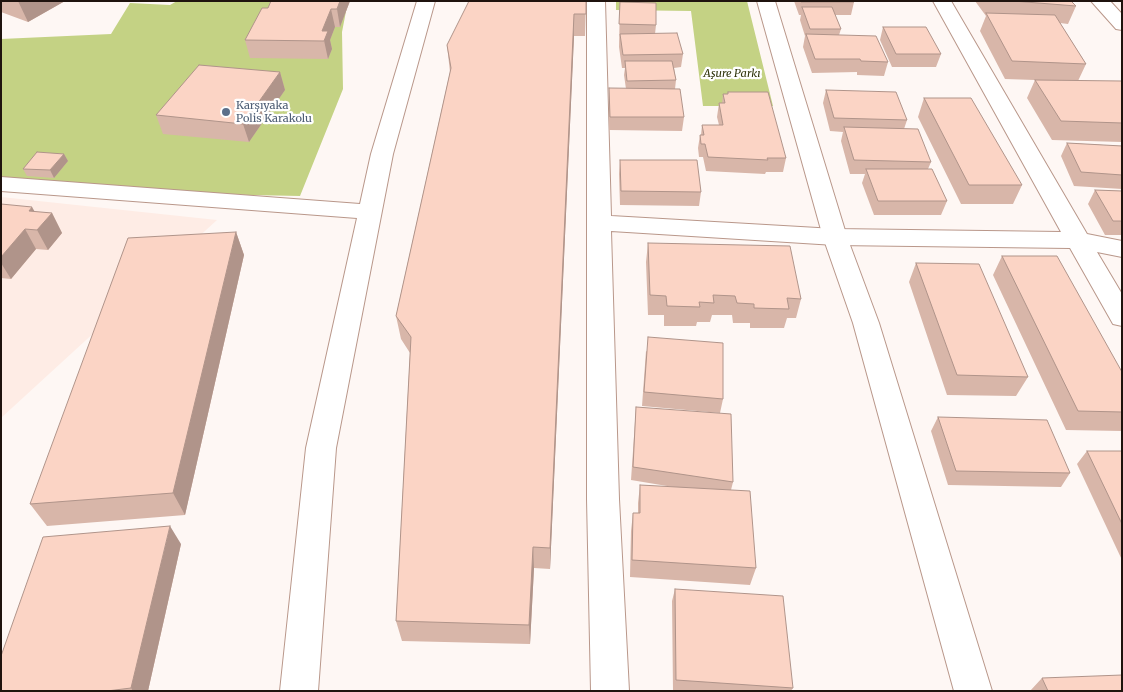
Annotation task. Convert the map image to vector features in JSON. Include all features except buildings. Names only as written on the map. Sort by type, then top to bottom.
[{"type":"street","points":[[300,691],[321,448],[382,154],[426,1]]},
{"type":"street","points":[[596,1],[603,499],[610,691]]},
{"type":"street","points":[[766,1],[836,237],[866,323],[973,691]]},
{"type":"street","points":[[942,1],[1122,317]]},
{"type":"street","points":[[1,184],[369,212]]},
{"type":"street","points":[[600,223],[836,237],[1078,240],[1122,249]]},
{"type":"shaded area","points":[[1,197],[217,220],[1,418]]},
{"type":"green space","points":[[177,1],[348,1],[342,32],[343,89],[300,196],[200,194],[1,177],[1,39],[111,34],[130,3],[170,5]]},
{"type":"green space","name":"Aşure Parkı","points":[[616,1],[747,1],[773,106],[703,106],[691,11],[616,10]]},
{"type":"place","name":"Karşıyaka Polis Karakolu","points":[[226,112]]}]
